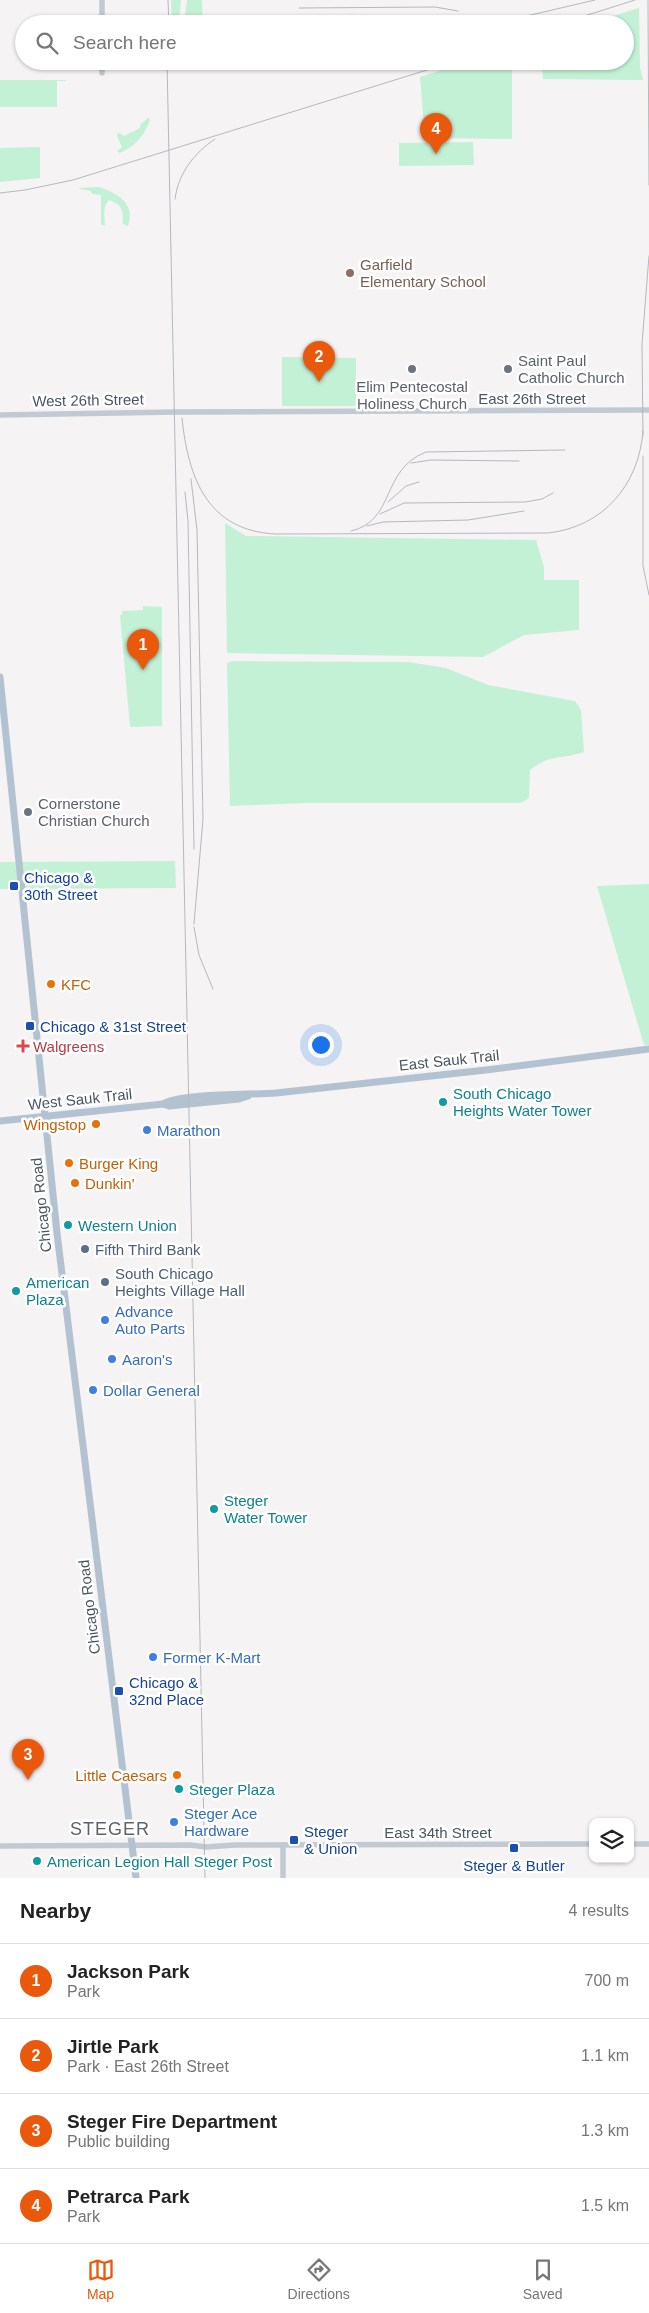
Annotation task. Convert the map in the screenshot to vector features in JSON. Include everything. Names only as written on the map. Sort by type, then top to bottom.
[{"type":"main road","name":"Chicago Road","points":[[0,677],[57,1233],[136,1878]]},
{"type":"main road","name":"East Sauk Trail","points":[[190,1101],[238,1094],[251,1095],[486,1070],[649,1049]]},
{"type":"main road","name":"West Sauk Trail","points":[[0,1121],[163,1104],[169,1101],[190,1101]]},
{"type":"street","points":[[102,0],[102,15]]},
{"type":"street","name":"East 26th Street","points":[[176,412],[649,410]]},
{"type":"street","name":"West 26th Street","points":[[0,415],[176,412]]},
{"type":"street","name":"East 34th Street","points":[[0,1846],[190,1845],[206,1847],[236,1845],[589,1844]]},
{"type":"street","points":[[634,1844],[649,1844]]},
{"type":"street","points":[[283,1845],[283,1878]]},
{"type":"green space","points":[[171,0],[181,0],[180,15],[172,15]]},
{"type":"green space","points":[[187,0],[202,0],[203,15],[185,15]]},
{"type":"green space","points":[[639,8],[640,67],[643,80],[543,79],[542,70],[634,70],[634,15],[617,15]]},
{"type":"green space","points":[[442,70],[512,70],[512,139],[425,138],[420,77]]},
{"type":"green space","points":[[0,80],[66,81],[57,81],[57,107],[0,107]]},
{"type":"green space","points":[[148,118],[150,119],[148,125],[139,140],[130,148],[119,153],[117,151],[122,147],[117,136],[118,132],[124,136],[140,128],[140,125]]},
{"type":"green space","points":[[473,142],[474,165],[399,166],[399,143]]},
{"type":"green space","points":[[40,147],[40,178],[0,182],[0,148]]},
{"type":"green space","points":[[99,187],[112,192],[127,205],[130,218],[128,226],[123,224],[120,206],[109,200],[105,208],[105,225],[101,225],[101,195],[92,194],[91,191],[79,188]]},
{"type":"green space","points":[[282,357],[356,358],[356,406],[282,406]]},
{"type":"green space","points":[[225,523],[246,536],[536,540],[544,567],[544,580],[579,580],[579,630],[524,635],[483,657],[227,653]]},
{"type":"green space","points":[[143,606],[162,607],[162,726],[130,727],[120,615],[122,615],[122,611],[143,610]]},
{"type":"green space","points":[[232,661],[408,662],[446,668],[488,685],[575,701],[581,710],[584,752],[544,761],[530,770],[529,798],[521,803],[305,803],[230,806],[227,663]]},
{"type":"green space","points":[[175,861],[176,888],[0,889],[0,862]]},
{"type":"green space","points":[[649,884],[649,1045],[644,1045],[597,886]]},
{"type":"railway","points":[[168,0],[169,15]]},
{"type":"railway","points":[[531,15],[595,0]]},
{"type":"railway","points":[[588,15],[635,0]]},
{"type":"railway","points":[[648,0],[649,185]]},
{"type":"railway","points":[[299,8],[435,7],[458,11]]},
{"type":"railway","points":[[167,70],[205,1878]]},
{"type":"railway","points":[[0,193],[73,180],[427,70]]},
{"type":"railway","points":[[175,199],[183,173],[188,165],[200,151],[215,139]]},
{"type":"railway","points":[[643,436],[642,344],[649,256]]},
{"type":"railway","points":[[182,418],[190,461],[196,480],[205,497],[218,512],[233,523],[252,531],[276,534],[548,533],[568,529],[585,522],[615,500],[626,485],[634,469],[640,451],[643,431]]},
{"type":"railway","points":[[351,531],[365,525],[375,517],[401,471],[411,460],[426,452],[565,450]]},
{"type":"railway","points":[[643,456],[643,566],[649,595]]},
{"type":"railway","points":[[411,463],[431,460],[519,461]]},
{"type":"railway","points":[[191,479],[197,530],[203,819],[194,924]]},
{"type":"railway","points":[[388,502],[406,486],[419,482]]},
{"type":"railway","points":[[185,492],[188,521],[194,849]]},
{"type":"railway","points":[[380,514],[404,503],[525,502],[542,499],[553,493]]},
{"type":"railway","points":[[367,526],[383,522],[468,520],[524,511]]},
{"type":"railway","points":[[194,927],[199,955],[213,989]]},
{"type":"place","name":"Petrarca Park","points":[[436,154]]},
{"type":"place","name":"Garfield Elementary School","points":[[350,273]]},
{"type":"place","name":"Elim Pentecostal Holiness Church","points":[[412,369]]},
{"type":"place","name":"Saint Paul Catholic Church","points":[[508,369]]},
{"type":"place","name":"Jirtle Park","points":[[319,382]]},
{"type":"place","name":"Jackson Park","points":[[143,670]]},
{"type":"place","name":"Cornerstone Christian Church","points":[[28,812]]},
{"type":"place","name":"Chicago & 30th Street","points":[[14,886]]},
{"type":"place","name":"KFC","points":[[51,984]]},
{"type":"place","name":"Chicago & 31st Street","points":[[30,1026]]},
{"type":"place","name":"Walgreens","points":[[23,1046]]},
{"type":"place","name":"South Chicago Heights Water Tower","points":[[443,1102]]},
{"type":"place","name":"Wingstop","points":[[96,1124]]},
{"type":"place","name":"Marathon","points":[[147,1130]]},
{"type":"place","name":"Burger King","points":[[69,1163]]},
{"type":"place","name":"Dunkin'","points":[[75,1183]]},
{"type":"place","name":"Western Union","points":[[68,1225]]},
{"type":"place","name":"Fifth Third Bank","points":[[85,1249]]},
{"type":"place","name":"South Chicago Heights Village Hall","points":[[105,1282]]},
{"type":"place","name":"American Plaza","points":[[16,1291]]},
{"type":"place","name":"Advance Auto Parts","points":[[105,1320]]},
{"type":"place","name":"Aaron's","points":[[112,1359]]},
{"type":"place","name":"Dollar General","points":[[93,1390]]},
{"type":"place","name":"Steger Water Tower","points":[[214,1509]]},
{"type":"place","name":"Former K-Mart","points":[[153,1657]]},
{"type":"place","name":"Chicago & 32nd Place","points":[[119,1691]]},
{"type":"place","name":"Little Caesars","points":[[177,1775]]},
{"type":"place","name":"Steger Fire Department","points":[[28,1780]]},
{"type":"place","name":"Steger Plaza","points":[[179,1789]]},
{"type":"place","name":"Steger Ace Hardware","points":[[174,1822]]},
{"type":"place","name":"Steger & Union","points":[[294,1840]]},
{"type":"place","name":"Steger & Butler","points":[[514,1848]]},
{"type":"place","name":"American Legion Hall Steger Post","points":[[37,1861]]},
{"type":"district","name":"STEGER","points":[[110,1829]]}]
